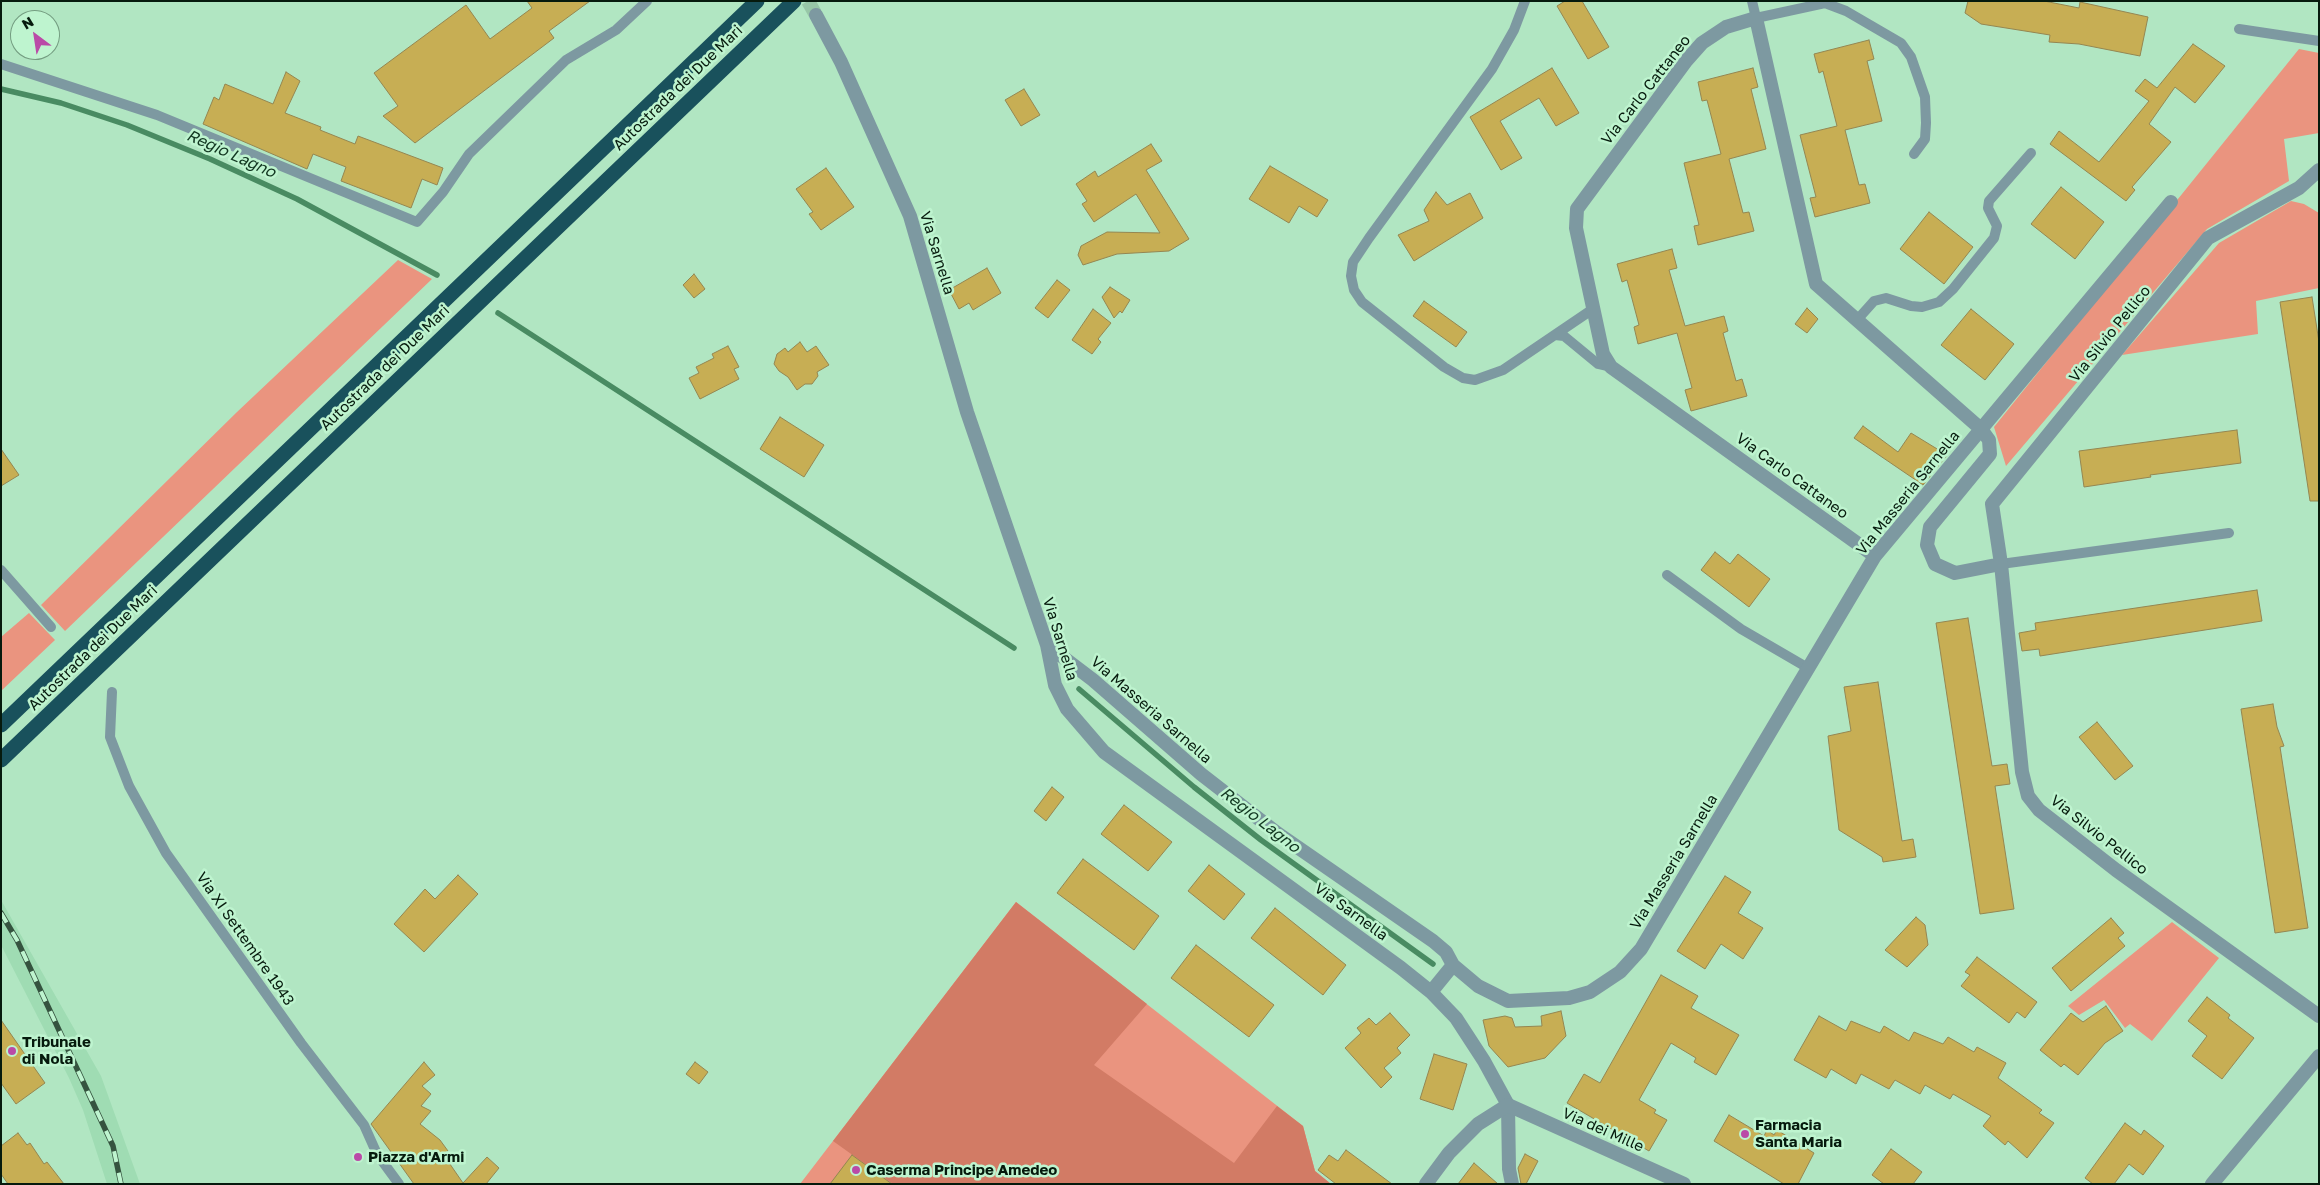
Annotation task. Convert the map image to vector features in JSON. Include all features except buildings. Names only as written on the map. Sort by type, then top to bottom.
[{"type":"highway","name":"Autostrada dei Due Mari","points":[[1,725],[757,1]]},
{"type":"highway","name":"Autostrada dei Due Mari","points":[[1,760],[794,1]]},
{"type":"street","name":"Via Sarnella","points":[[816,15],[841,62],[910,216],[967,412],[1047,645],[1055,685],[1067,709],[1104,752],[1431,992],[1456,1018],[1468,1035],[1508,1105]]},
{"type":"street","name":"Via Carlo Cattaneo","points":[[1756,18],[1726,27],[1702,43],[1686,61],[1577,209],[1576,228],[1593,309],[1603,354],[1611,367],[1875,556]]},
{"type":"street","points":[[1756,18],[1816,284],[1981,429],[1989,440],[1990,454],[1930,526],[1927,545],[1935,564],[1955,573],[2001,564]]},
{"type":"street","name":"Via Silvio Pellico","points":[[2319,170],[2299,188],[2208,238],[1992,504],[2001,564],[2022,772],[2028,796],[2039,810],[2116,870],[2319,1016]]},
{"type":"street","name":"Via Masseria Sarnella","points":[[1047,645],[1093,680],[1201,774],[1277,833],[1446,952],[1454,965],[1478,986],[1508,1001],[1569,998],[1590,992],[1620,972],[1641,949],[1875,556],[2171,202]]},
{"type":"street","points":[[1431,992],[1454,965]]},
{"type":"street","points":[[2212,1184],[2319,1056]]},
{"type":"street","points":[[1426,1184],[1449,1153],[1478,1124],[1508,1105]]},
{"type":"street","points":[[1508,1105],[1509,1169],[1512,1184]]},
{"type":"street","name":"Via dei Mille","points":[[1508,1105],[1684,1184]]},
{"type":"lane","points":[[1,64],[157,115],[416,222],[443,192],[469,154],[566,60],[616,30],[647,1]]},
{"type":"lane","points":[[1525,1],[1514,30],[1492,69],[1353,262],[1351,276],[1354,290],[1362,302],[1444,366],[1463,378],[1475,380],[1503,370],[1593,309]]},
{"type":"lane","points":[[1752,1],[1756,18],[1825,4],[1846,11],[1900,43],[1911,57],[1924,97],[1926,123],[1924,139],[1914,154]]},
{"type":"lane","points":[[2238,29],[2319,42]]},
{"type":"lane","points":[[1857,320],[1874,301],[1886,298],[1911,306],[1922,306],[1939,302],[1994,238],[1997,226],[1988,208],[1989,201],[2031,153]]},
{"type":"lane","points":[[1555,335],[1564,336],[1598,364],[1611,367]]},
{"type":"lane","points":[[2001,564],[2229,534]]},
{"type":"lane","points":[[1,570],[51,627]]},
{"type":"lane","points":[[1667,575],[1741,629],[1808,668]]},
{"type":"lane","name":"Via XI Settembre 1943","points":[[112,692],[110,737],[129,786],[166,853],[300,1043],[364,1125],[377,1154],[399,1184]]},
{"type":"shaded area","points":[[2299,49],[2319,53],[2319,133],[2284,139],[2289,181],[2207,229],[2006,466],[1994,427]]},
{"type":"shaded area","points":[[2291,201],[2304,204],[2319,213],[2319,288],[2256,301],[2258,334],[2122,355],[2219,243]]},
{"type":"shaded area","points":[[398,260],[432,279],[65,631],[41,605],[237,412]]},
{"type":"shaded area","points":[[29,613],[55,640],[1,691],[1,637]]},
{"type":"shaded area","points":[[1,900],[101,1076],[140,1184],[107,1184],[83,1110],[69,1078],[1,945]]},
{"type":"shaded area","points":[[1016,902],[1303,1126],[1315,1171],[1331,1184],[800,1184]]},
{"type":"shaded area","points":[[1016,902],[1147,1004],[1094,1065],[1234,1163],[1277,1106],[1303,1126],[1315,1171],[1331,1184],[893,1184],[833,1141]]},
{"type":"shaded area","points":[[2172,922],[2219,958],[2152,1041],[2130,1024],[2125,1028],[2104,1000],[2079,1015],[2068,1006]]},
{"type":"waterway","name":"Regio Lagno","points":[[1,89],[61,103],[127,125],[210,159],[297,199],[437,275]]},
{"type":"waterway","points":[[498,313],[1014,648]]},
{"type":"waterway","name":"Regio Lagno","points":[[1079,689],[1194,787],[1261,840],[1433,964]]},
{"type":"tunnel","points":[[808,1],[816,15]]},
{"type":"railway","points":[[1,913],[17,940],[113,1146],[121,1184]]},
{"type":"place","name":"Tribunale di Nola","points":[[12,1051]]},
{"type":"place","name":"Farmacia Santa Maria","points":[[1745,1134]]},
{"type":"place","name":"Piazza d'Armi","points":[[358,1157]]},
{"type":"place","name":"Caserma Principe Amedeo","points":[[856,1170]]}]
